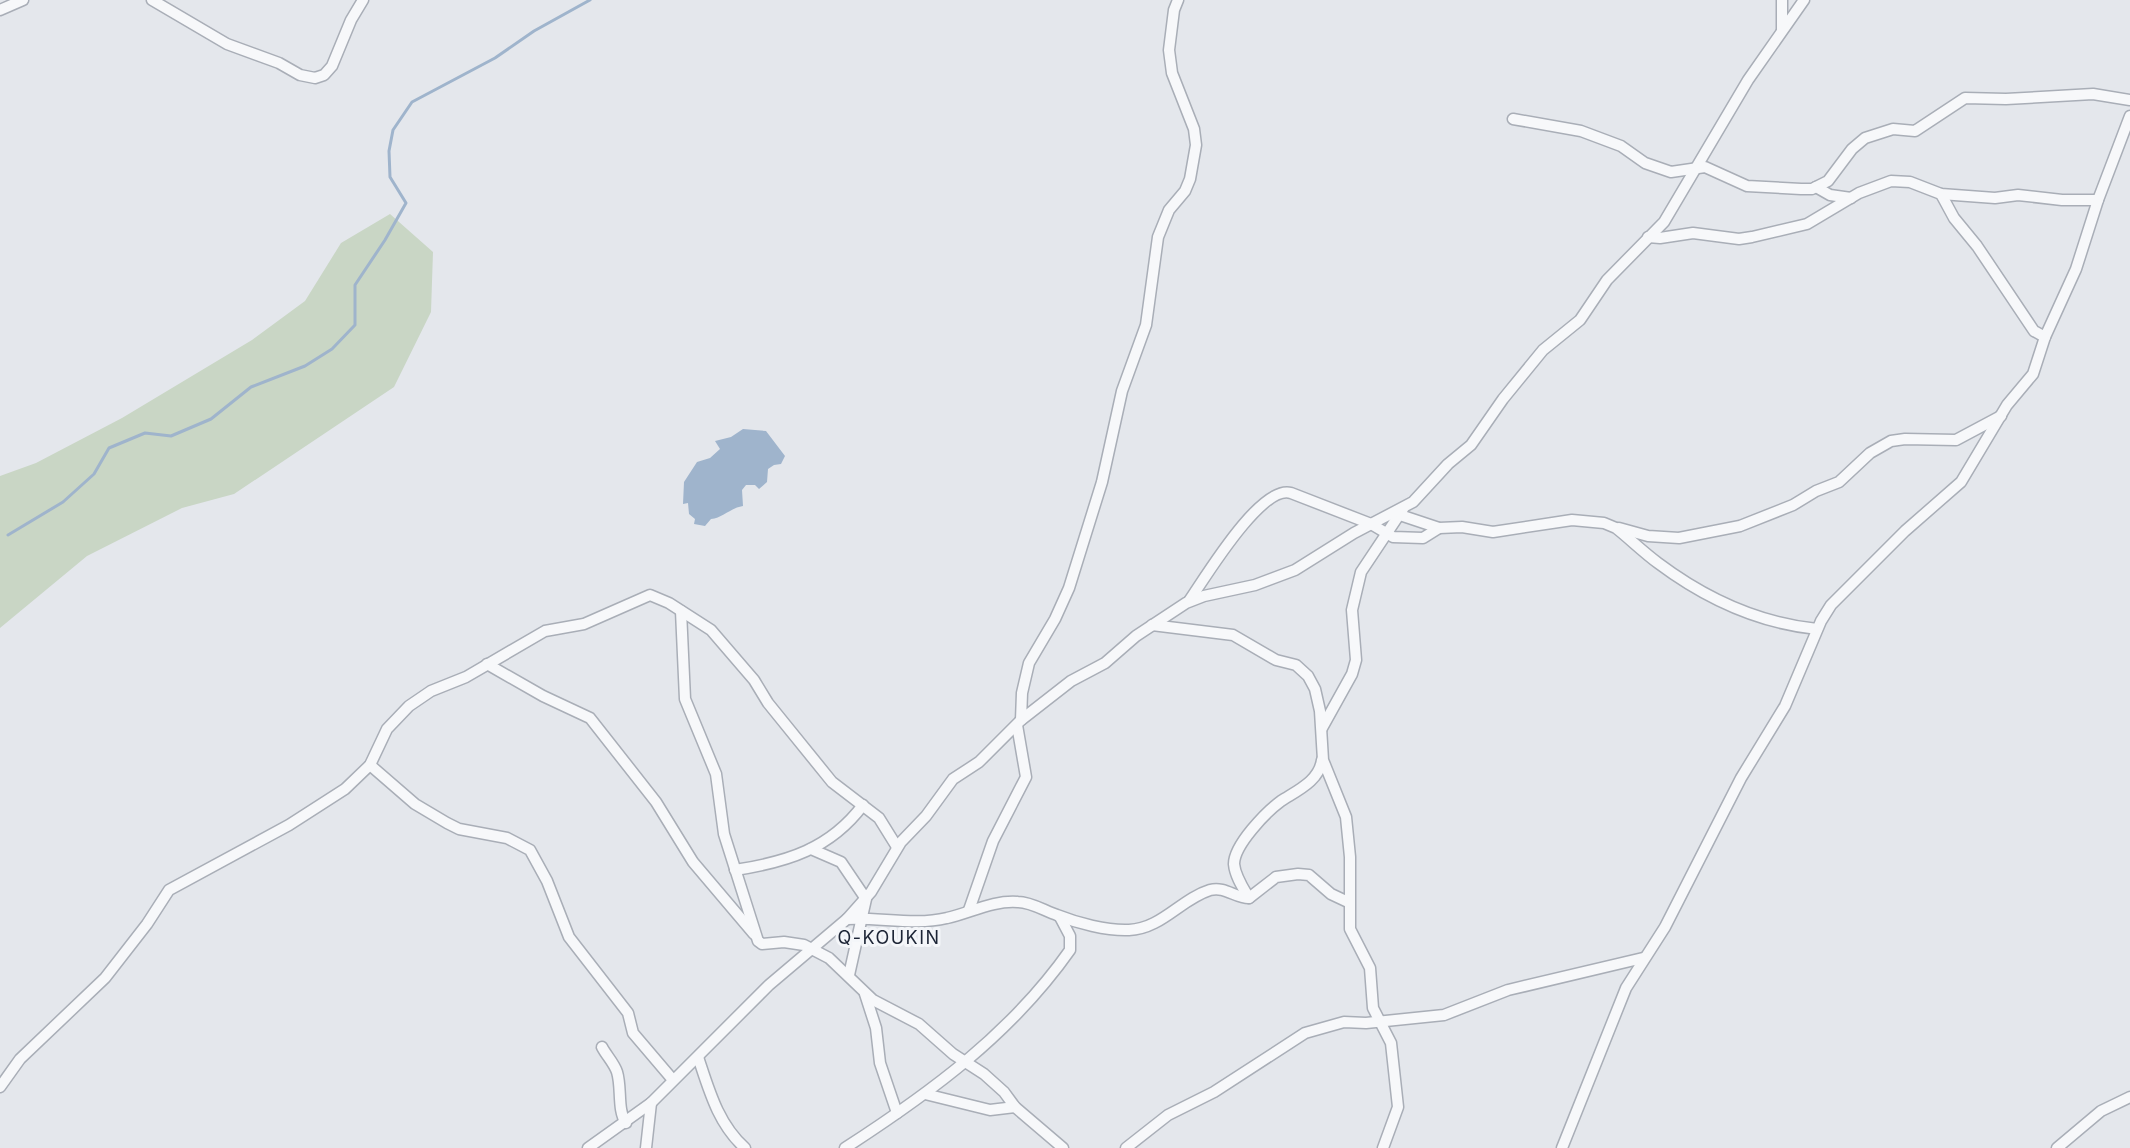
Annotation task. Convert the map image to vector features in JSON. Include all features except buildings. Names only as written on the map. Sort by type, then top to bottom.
[{"type":"street","points":[[0,10],[23,0]]},
{"type":"street","points":[[152,0],[227,44],[279,63],[300,75],[315,78],[324,75],[332,66],[351,20],[363,0]]},
{"type":"street","points":[[969,910],[993,841],[1026,777],[1019,723],[1022,693],[1029,663],[1055,620],[1069,588],[1102,482],[1122,391],[1146,325],[1158,237],[1169,210],[1185,191],[1190,179],[1196,145],[1194,129],[1172,73],[1169,50],[1174,10],[1178,0]]},
{"type":"street","points":[[1782,0],[1782,30]]},
{"type":"street","points":[[1320,731],[1352,674],[1356,660],[1352,621],[1357,584],[1368,561],[1402,512],[1471,445],[1503,399],[1543,350],[1574,326],[1606,280],[1664,222],[1693,169],[1782,30],[1804,0]]},
{"type":"street","points":[[1513,119],[1581,131],[1621,146],[1645,163],[1671,172],[1710,168],[1740,183],[1757,188],[1816,187],[1828,181],[1852,149],[1866,138],[1893,129],[1915,131],[1965,98],[2006,99],[2093,93],[2130,100]]},
{"type":"street","points":[[1562,1148],[1617,1009],[1643,958],[1665,927],[1741,778],[1785,706],[1817,629],[1831,605],[1905,531],[1961,482],[2007,405],[2030,381],[2045,337],[2076,269],[2098,200],[2130,116]]},
{"type":"street","points":[[1648,237],[1660,238],[1701,233],[1746,238],[1807,224],[1871,187],[1901,180],[1941,194],[1995,198],[2018,195],[2062,200],[2098,200]]},
{"type":"street","points":[[1816,187],[1830,195],[1851,198]]},
{"type":"street","points":[[1941,194],[1954,218],[1977,246],[2034,330],[2045,337]]},
{"type":"street","points":[[588,1148],[651,1103],[769,985],[847,919],[866,899],[897,847],[926,816],[953,779],[979,762],[1019,723],[1071,681],[1106,663],[1129,641],[1189,602],[1283,576],[1371,524],[1402,512],[1439,528],[1462,527],[1498,532],[1572,520],[1604,523],[1648,536],[1679,538],[1740,526],[1793,505],[1822,488],[1839,482],[1870,453],[1891,441],[1956,440],[2001,416]]},
{"type":"street","points":[[1189,602],[1250,517],[1275,494],[1291,493],[1371,524],[1387,535],[1423,538],[1439,528]]},
{"type":"street","points":[[1616,528],[1673,574],[1726,605],[1784,626],[1817,629]]},
{"type":"street","points":[[0,1087],[20,1059],[105,978],[147,924],[169,890],[318,807],[345,789],[370,765],[387,729],[409,706],[431,691],[466,677],[545,632],[584,624],[650,595],[711,630],[754,680],[768,703],[828,777],[879,818],[897,847]]},
{"type":"street","points":[[681,611],[685,699],[716,774],[724,834],[754,934]]},
{"type":"street","points":[[1152,625],[1233,635],[1276,660],[1296,665],[1308,676],[1315,689],[1323,760],[1346,817],[1350,857],[1348,902],[1350,929],[1370,968],[1373,1008],[1391,1043],[1398,1107],[1383,1148]]},
{"type":"street","points":[[487,664],[530,690],[590,718],[656,802],[693,862],[762,944],[784,942],[812,948],[829,958],[849,975],[865,994],[883,1007],[919,1024],[965,1063],[995,1083],[1015,1107],[1063,1148]]},
{"type":"street","points":[[1249,898],[1236,873],[1234,865],[1237,854],[1258,822],[1319,773],[1323,760]]},
{"type":"street","points":[[370,765],[415,804],[447,823],[459,829],[507,838],[530,850],[547,881],[569,937],[628,1013],[633,1033],[673,1080]]},
{"type":"street","points":[[735,870],[779,863],[811,849],[843,828],[863,805]]},
{"type":"street","points":[[811,849],[841,861],[866,899],[849,975]]},
{"type":"street","points":[[1249,898],[1276,877],[1298,874],[1309,875],[1331,894],[1348,902]]},
{"type":"street","points":[[847,919],[915,922],[948,918],[969,910],[1018,902],[1060,917],[1127,931],[1142,929],[1209,891],[1226,890],[1249,898]]},
{"type":"street","points":[[845,1148],[925,1094],[965,1063],[1010,1023],[1070,951],[1070,936],[1060,917]]},
{"type":"street","points":[[1126,1148],[1168,1115],[1214,1092],[1305,1033],[1344,1022],[1381,1021],[1449,1014],[1508,990],[1643,958]]},
{"type":"street","points":[[865,994],[876,1028],[880,1063],[897,1113]]},
{"type":"street","points":[[602,1047],[617,1072],[622,1103],[621,1116],[626,1123]]},
{"type":"street","points":[[698,1057],[722,1121],[734,1138],[745,1148]]},
{"type":"street","points":[[925,1094],[990,1110],[1015,1107]]},
{"type":"street","points":[[2058,1148],[2101,1111],[2130,1097]]},
{"type":"street","points":[[646,1148],[651,1103]]},
{"type":"green space","points":[[390,214],[433,252],[431,312],[394,387],[234,494],[182,508],[87,556],[0,628],[0,476],[36,463],[122,418],[252,340],[305,301],[341,243]]},
{"type":"water","points":[[743,429],[766,431],[785,456],[781,464],[768,469],[767,482],[759,489],[755,485],[746,485],[742,490],[743,506],[711,519],[705,526],[694,524],[695,519],[689,514],[688,503],[683,504],[684,482],[697,462],[710,458],[720,449],[715,441],[731,437]]},
{"type":"waterway","points":[[8,535],[63,502],[94,474],[109,448],[145,433],[171,436],[211,419],[251,387],[305,366],[332,349],[355,325],[355,285],[406,203],[390,177],[389,151],[393,130],[412,102],[495,58],[534,31],[590,0]]},
{"type":"district","name":"Q-KOUKIN","points":[[889,937]]}]
